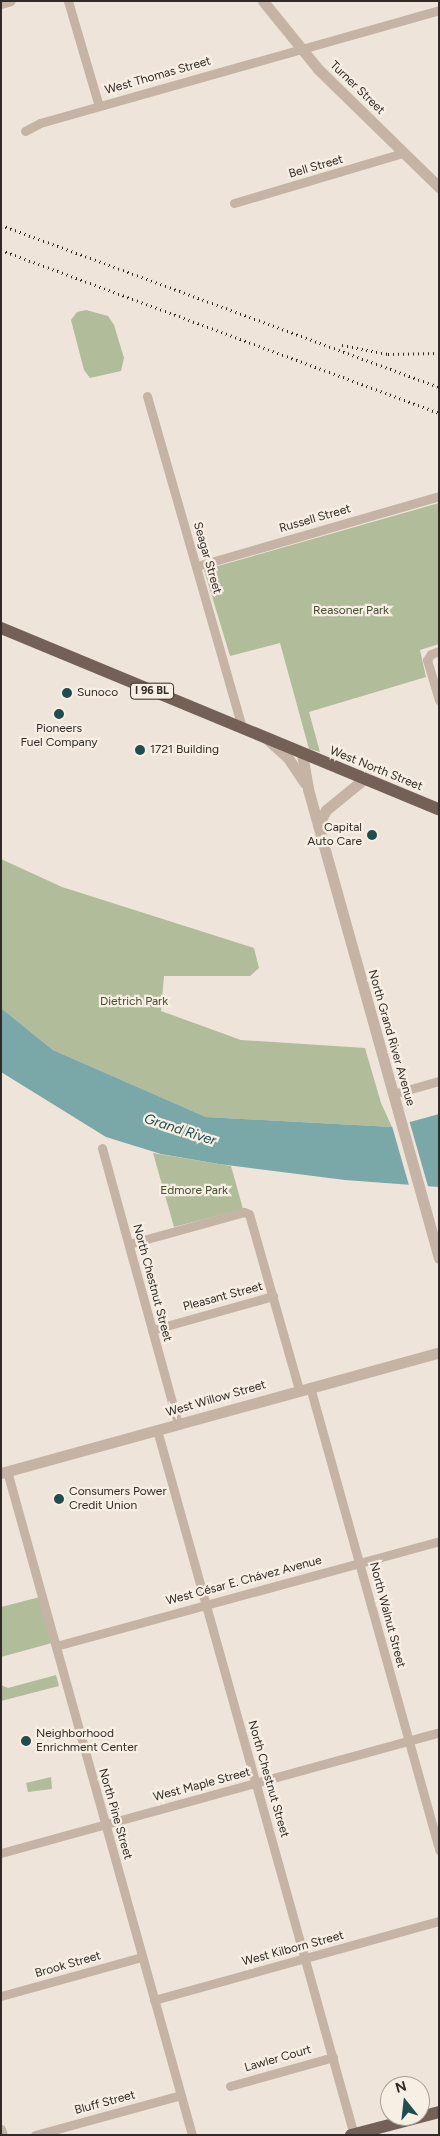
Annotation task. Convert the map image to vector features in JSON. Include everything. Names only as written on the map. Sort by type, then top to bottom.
[{"type":"main road","name":"I 96 BL","points":[[1,628],[302,754]]},
{"type":"main road","name":"West North Street","points":[[302,754],[439,808]]},
{"type":"main road","points":[[353,2134],[439,2112]]},
{"type":"street","points":[[1,4],[11,1]]},
{"type":"street","points":[[68,1],[98,106]]},
{"type":"street","name":"Turner Street","points":[[264,1],[300,49],[439,187]]},
{"type":"street","name":"West Thomas Street","points":[[25,131],[40,123],[98,106],[439,10]]},
{"type":"street","name":"Bell Street","points":[[234,203],[403,152]]},
{"type":"street","name":"Seagar Street","points":[[146,396],[197,566],[242,728]]},
{"type":"street","name":"Russell Street","points":[[197,566],[439,496]]},
{"type":"street","points":[[439,651],[428,656],[439,700]]},
{"type":"street","points":[[266,739],[288,758],[308,789]]},
{"type":"street","name":"North Grand River Avenue","points":[[302,754],[308,789],[439,1258]]},
{"type":"street","points":[[318,825],[326,810],[364,779]]},
{"type":"street","points":[[394,1099],[439,1081]]},
{"type":"street","name":"North Chestnut Street","points":[[102,1148],[178,1424]]},
{"type":"street","name":"North Walnut Street","points":[[129,1244],[244,1212],[250,1214],[273,1296],[359,1562],[439,1850]]},
{"type":"street","name":"Pleasant Street","points":[[152,1330],[273,1296]]},
{"type":"street","name":"West Willow Street","points":[[4,1472],[439,1352]]},
{"type":"street","name":"North Chestnut Street","points":[[157,1430],[353,2134]]},
{"type":"street","name":"North Pine Street","points":[[4,1472],[56,1646],[192,2135]]},
{"type":"street","name":"West César E. Chávez Avenue","points":[[56,1646],[439,1541]]},
{"type":"street","name":"West Maple Street","points":[[1,1853],[439,1732]]},
{"type":"street","name":"West Kilborn Street","points":[[154,2000],[439,1921]]},
{"type":"street","name":"Brook Street","points":[[1,1996],[142,1957]]},
{"type":"street","name":"Lawler Court","points":[[230,2086],[333,2057]]},
{"type":"street","name":"Bluff Street","points":[[35,2135],[181,2095]]},
{"type":"street","points":[[1,2129],[3,2135]]},
{"type":"green space","points":[[86,310],[108,316],[114,325],[124,358],[121,371],[90,378],[84,370],[71,320],[77,312]]},
{"type":"green space","name":"Reasoner Park","points":[[439,503],[439,644],[420,650],[426,677],[309,712],[320,752],[309,749],[280,643],[230,656],[204,570]]},
{"type":"green space","name":"Dietrich Park","points":[[1,859],[62,887],[254,948],[259,968],[250,976],[164,976],[161,1011],[241,1040],[365,1048],[381,1103],[392,1127],[206,1117],[53,1050],[1,1008]]},
{"type":"green space","name":"Edmore Park","points":[[153,1153],[231,1166],[243,1209],[174,1227]]},
{"type":"green space","points":[[40,1597],[52,1643],[1,1657],[1,1607]]},
{"type":"green space","points":[[56,1675],[59,1686],[1,1701],[1,1685],[8,1688]]},
{"type":"green space","points":[[51,1777],[52,1789],[28,1792],[26,1783]]},
{"type":"water","name":"Grand River","points":[[1,1008],[53,1050],[206,1117],[392,1127],[439,1114],[439,1187],[345,1180],[219,1164],[161,1154],[106,1137],[1,1072]]},
{"type":"pier","points":[[409,1120],[429,1188],[411,1193],[392,1125]]},
{"type":"railway","points":[[1,225],[439,387]]},
{"type":"railway","points":[[1,250],[439,413]]},
{"type":"railway","points":[[342,345],[388,354],[439,353]]},
{"type":"place","name":"Sunoco","points":[[67,693]]},
{"type":"place","name":"Pioneers Fuel Company","points":[[59,714]]},
{"type":"place","name":"1721 Building","points":[[140,750]]},
{"type":"place","name":"Capital Auto Care","points":[[372,835]]},
{"type":"place","name":"Consumers Power Credit Union","points":[[59,1499]]},
{"type":"place","name":"Neighborhood Enrichment Center","points":[[26,1741]]}]
